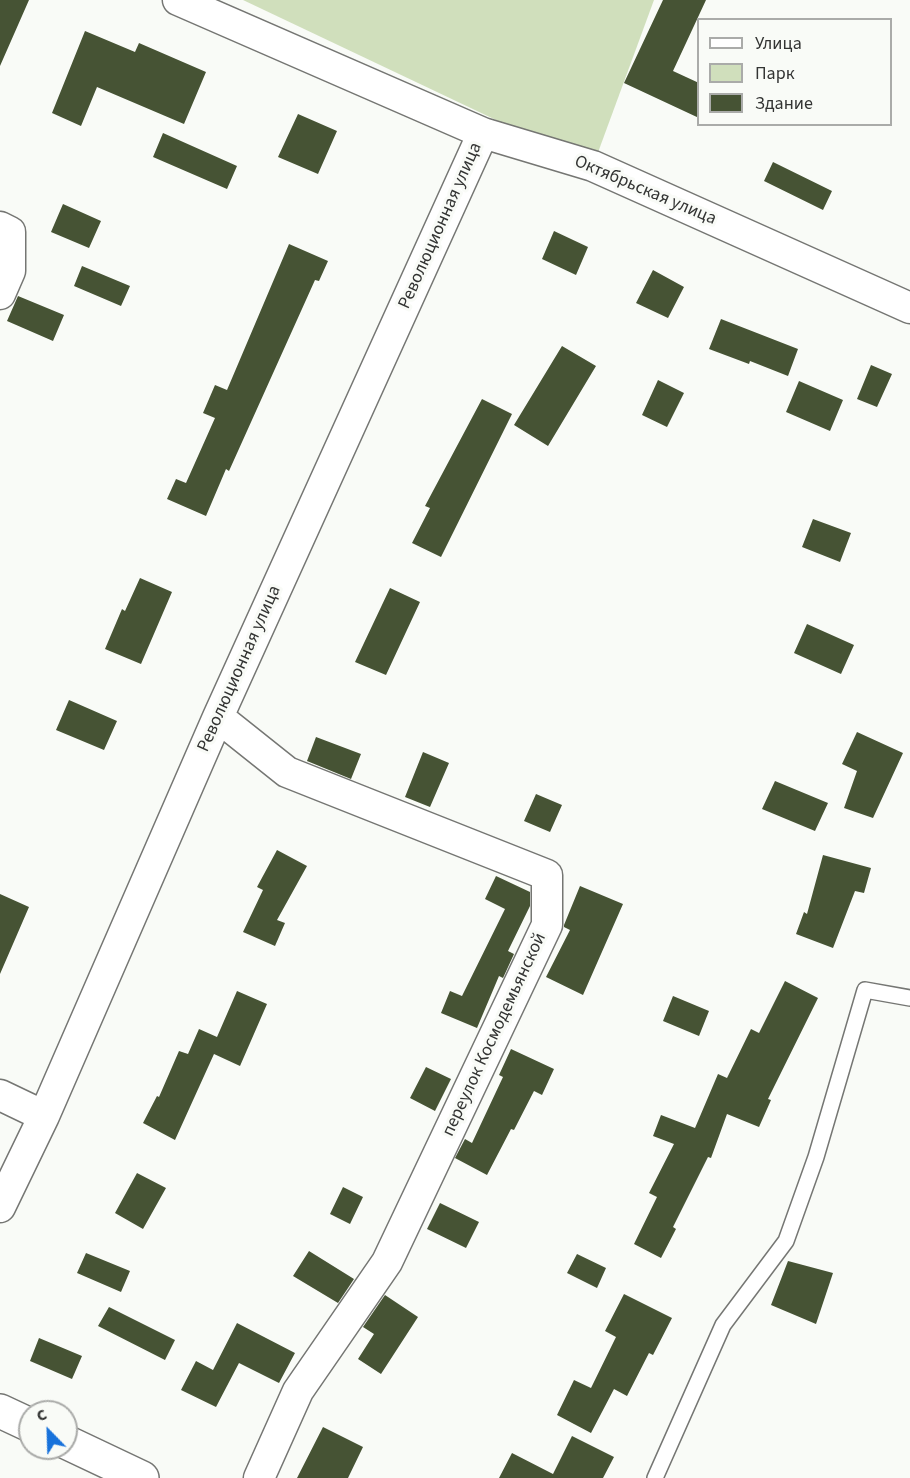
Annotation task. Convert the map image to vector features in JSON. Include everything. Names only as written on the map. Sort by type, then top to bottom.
[{"type":"street","name":"Октябрьская улица","points":[[178,0],[483,133],[593,166],[910,308]]},
{"type":"street","name":"Революционная улица","points":[[0,1207],[44,1116],[218,717],[483,133]]},
{"type":"street","points":[[0,227],[10,232],[10,271],[0,294]]},
{"type":"street","name":"переулок Космодемьянской","points":[[218,717],[287,772],[547,875],[547,925],[387,1262],[298,1391],[259,1478]]},
{"type":"street","points":[[0,1095],[44,1116]]},
{"type":"street","points":[[0,1411],[18,1419]]},
{"type":"street","points":[[78,1448],[142,1478]]},
{"type":"lane","points":[[655,1478],[723,1325],[786,1241],[816,1157],[865,990],[910,998]]},
{"type":"green space","points":[[243,0],[654,0],[593,166]]},
{"type":"building","points":[[0,0],[29,0],[0,66]]},
{"type":"building","points":[[663,0],[706,0],[673,71],[697,82],[697,117],[624,83]]},
{"type":"building","points":[[85,31],[135,52],[139,43],[206,72],[184,124],[97,87],[81,126],[52,113]]},
{"type":"building","points":[[298,114],[337,131],[318,174],[278,157]]},
{"type":"building","points":[[163,133],[237,166],[227,189],[153,157]]},
{"type":"building","points":[[773,162],[832,191],[823,210],[764,181]]},
{"type":"building","points":[[63,204],[101,221],[89,248],[51,232]]},
{"type":"building","points":[[554,231],[588,247],[576,275],[542,259]]},
{"type":"building","points":[[289,244],[328,261],[319,281],[315,280],[229,471],[226,469],[206,516],[167,499],[176,479],[186,483],[215,418],[203,413],[215,385],[227,390]]},
{"type":"building","points":[[82,266],[130,286],[121,306],[74,286]]},
{"type":"building","points":[[653,270],[684,287],[668,318],[636,303]]},
{"type":"building","points":[[18,296],[64,315],[53,341],[7,321]]},
{"type":"building","points":[[721,319],[798,349],[788,376],[750,361],[749,364],[709,349]]},
{"type":"building","points":[[562,346],[596,366],[548,446],[514,425]]},
{"type":"building","points":[[871,365],[892,374],[877,407],[857,399]]},
{"type":"building","points":[[658,380],[684,393],[667,427],[642,415]]},
{"type":"building","points":[[799,381],[843,400],[830,431],[786,412]]},
{"type":"building","points":[[482,399],[512,414],[441,557],[412,543],[430,508],[425,506]]},
{"type":"building","points":[[813,519],[851,533],[840,562],[802,547]]},
{"type":"building","points":[[140,578],[172,592],[141,664],[105,649],[122,609],[125,611]]},
{"type":"building","points":[[390,588],[420,602],[386,675],[355,662]]},
{"type":"building","points":[[807,624],[854,645],[841,674],[794,653]]},
{"type":"building","points":[[69,700],[117,721],[104,750],[56,730]]},
{"type":"building","points":[[857,732],[903,753],[873,818],[844,808],[857,771],[842,764]]},
{"type":"building","points":[[316,737],[361,754],[351,779],[307,761]]},
{"type":"building","points":[[423,752],[449,763],[430,807],[405,797]]},
{"type":"building","points":[[775,781],[828,803],[815,831],[762,809]]},
{"type":"building","points":[[536,794],[562,805],[550,832],[524,821]]},
{"type":"building","points":[[277,850],[307,866],[277,920],[285,923],[275,946],[243,932],[263,890],[257,887]]},
{"type":"building","points":[[823,855],[871,868],[864,893],[855,891],[833,948],[796,934],[804,912],[807,914]]},
{"type":"building","points":[[496,876],[530,892],[530,906],[508,951],[514,954],[503,978],[499,976],[477,1028],[441,1013],[450,991],[462,996],[505,909],[485,899]]},
{"type":"building","points":[[580,886],[623,904],[583,995],[546,977],[570,930],[564,925]]},
{"type":"building","points":[[0,894],[29,907],[0,974]]},
{"type":"building","points":[[785,981],[818,998],[768,1099],[771,1100],[759,1127],[727,1114],[711,1158],[708,1157],[673,1227],[676,1229],[661,1258],[634,1244],[657,1197],[649,1193],[674,1144],[653,1136],[661,1115],[695,1128],[718,1074],[727,1078],[751,1029],[759,1033]]},
{"type":"building","points":[[237,991],[267,1004],[240,1066],[214,1054],[175,1140],[143,1123],[157,1096],[159,1097],[179,1051],[188,1054],[199,1029],[217,1037]]},
{"type":"building","points":[[673,996],[709,1011],[699,1036],[663,1021]]},
{"type":"building","points":[[511,1049],[554,1069],[542,1095],[534,1091],[487,1175],[455,1158],[465,1139],[472,1143],[503,1077],[499,1075]]},
{"type":"building","points":[[426,1067],[451,1079],[435,1111],[410,1098]]},
{"type":"building","points":[[137,1173],[166,1188],[143,1229],[115,1213]]},
{"type":"building","points":[[343,1187],[363,1197],[350,1224],[330,1214]]},
{"type":"building","points":[[440,1203],[479,1222],[466,1248],[427,1229]]},
{"type":"building","points":[[309,1251],[354,1279],[338,1303],[293,1276]]},
{"type":"building","points":[[86,1253],[130,1271],[121,1292],[77,1273]]},
{"type":"building","points":[[577,1254],[606,1268],[597,1288],[567,1273]]},
{"type":"building","points":[[788,1261],[833,1273],[816,1324],[771,1305]]},
{"type":"building","points":[[624,1294],[672,1318],[653,1355],[649,1353],[627,1396],[614,1389],[591,1433],[557,1415],[574,1380],[591,1388],[616,1337],[605,1331]]},
{"type":"building","points":[[385,1295],[418,1317],[381,1374],[358,1359],[374,1334],[363,1327]]},
{"type":"building","points":[[109,1307],[175,1340],[165,1360],[98,1326]]},
{"type":"building","points":[[237,1323],[295,1353],[279,1383],[239,1363],[216,1407],[181,1390],[196,1361],[213,1370]]},
{"type":"building","points":[[39,1338],[82,1356],[72,1379],[30,1361]]},
{"type":"building","points":[[323,1427],[363,1447],[348,1478],[297,1478]]},
{"type":"building","points":[[572,1436],[614,1457],[603,1478],[499,1478],[512,1453],[553,1474]]}]
